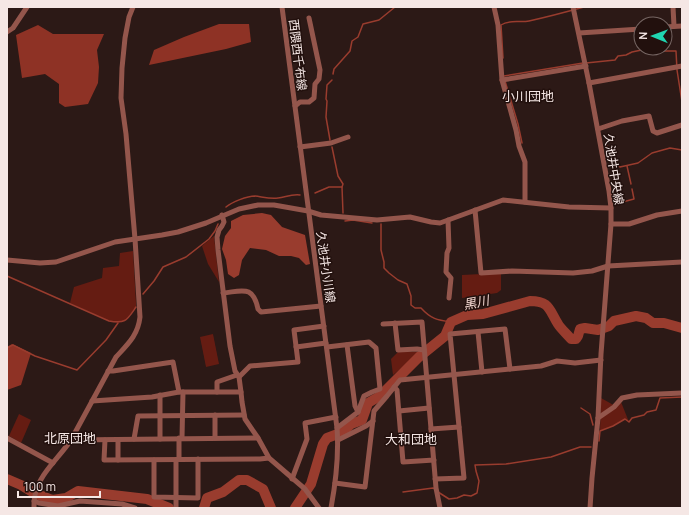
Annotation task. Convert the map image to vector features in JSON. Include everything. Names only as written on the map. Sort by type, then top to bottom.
[{"type":"street","points":[[7,32],[13,28],[27,7]]},
{"type":"street","points":[[34,508],[36,490],[43,477],[71,440],[116,357],[126,346],[139,326],[140,309],[135,239],[126,128],[121,98],[125,38],[133,7]]},
{"type":"street","name":"西隈西千布線","points":[[282,7],[295,106]]},
{"type":"street","points":[[494,7],[498,25],[504,80],[524,162],[525,202]]},
{"type":"street","points":[[673,7],[674,26],[682,26]]},
{"type":"street","name":"久池井中央線","points":[[574,9],[610,191],[611,224],[600,360]]},
{"type":"street","points":[[295,106],[300,102],[309,102],[314,98],[315,84],[320,79],[320,70],[309,18]]},
{"type":"street","points":[[579,33],[633,30]]},
{"type":"street","points":[[504,80],[585,64]]},
{"type":"street","points":[[589,82],[678,66]]},
{"type":"street","name":"久池井小川線","points":[[295,106],[336,417],[337,438]]},
{"type":"street","points":[[598,129],[622,121],[649,116],[653,131],[657,133],[682,125]]},
{"type":"street","points":[[300,147],[331,143],[348,137]]},
{"type":"street","points":[[7,260],[40,263],[56,262],[115,242],[178,232],[239,208],[258,205],[274,205],[308,211],[321,215],[377,220],[410,217],[436,222],[448,220],[503,200],[569,207],[611,208]]},
{"type":"street","points":[[475,210],[481,273],[512,271],[573,273],[592,271],[608,266],[682,262]]},
{"type":"street","points":[[611,224],[629,224],[657,215],[682,211]]},
{"type":"street","points":[[222,215],[224,222],[217,236],[223,293],[235,371],[238,376],[245,420],[258,438],[269,458],[306,491],[319,508]]},
{"type":"street","points":[[448,220],[449,248],[447,253],[446,272],[451,278],[449,298]]},
{"type":"street","points":[[223,293],[250,292],[255,298],[258,309],[261,312],[321,306]]},
{"type":"street","points":[[383,324],[422,322],[435,479],[440,508]]},
{"type":"street","points":[[395,323],[398,350],[423,348]]},
{"type":"street","points":[[217,392],[217,382],[238,376],[250,366],[298,362],[294,330],[324,326]]},
{"type":"street","points":[[435,479],[464,478],[450,334],[505,329],[510,369]]},
{"type":"street","points":[[478,332],[482,372]]},
{"type":"street","points":[[296,347],[347,345],[369,342],[376,348],[380,389],[364,396],[358,412],[337,429]]},
{"type":"street","points":[[347,345],[355,406],[358,412]]},
{"type":"street","points":[[335,483],[365,487],[374,410],[400,380],[541,366],[557,361],[575,363],[600,360],[598,418],[590,508]]},
{"type":"street","points":[[108,371],[173,362],[181,392],[182,415],[177,460],[176,508]]},
{"type":"street","points":[[394,387],[397,390],[404,462],[434,460]]},
{"type":"street","points":[[92,401],[152,397],[181,392],[241,392]]},
{"type":"street","points":[[598,418],[614,408],[622,398],[637,395],[682,393]]},
{"type":"street","points":[[160,395],[160,439]]},
{"type":"street","points":[[399,411],[429,408]]},
{"type":"street","points":[[215,415],[215,438]]},
{"type":"street","points":[[134,439],[138,416],[244,415]]},
{"type":"street","points":[[292,479],[307,439],[305,424],[336,417]]},
{"type":"street","points":[[331,508],[337,468],[337,438],[366,426],[372,421]]},
{"type":"street","points":[[431,429],[459,427]]},
{"type":"street","points":[[7,438],[54,463]]},
{"type":"street","points":[[71,440],[258,438]]},
{"type":"street","points":[[105,440],[104,460],[269,458]]},
{"type":"street","points":[[118,440],[118,460]]},
{"type":"street","points":[[154,460],[154,497],[198,498],[198,459]]},
{"type":"street","points":[[34,500],[39,503],[58,506],[80,501],[122,504],[135,508]]},
{"type":"shaded area","points":[[219,24],[249,24],[251,42],[226,49],[149,65],[154,50]]},
{"type":"shaded area","points":[[38,25],[53,34],[104,34],[97,50],[99,67],[98,83],[88,104],[65,107],[59,103],[59,84],[45,74],[22,78],[16,35]]},
{"type":"shaded area","points":[[262,213],[271,215],[282,227],[305,235],[310,264],[306,265],[299,258],[279,256],[266,250],[250,248],[242,260],[239,275],[234,278],[228,274],[226,260],[222,249],[225,236],[231,228],[231,221],[243,215]]},
{"type":"shaded area","points":[[214,236],[219,282],[208,264],[202,246]]},
{"type":"shaded area","points":[[133,251],[136,307],[126,320],[118,323],[109,321],[70,303],[74,287],[102,278],[103,268],[119,266],[120,253]]},
{"type":"shaded area","points":[[501,273],[501,290],[497,293],[462,298],[462,275]]},
{"type":"shaded area","points":[[213,334],[219,364],[206,367],[200,337]]},
{"type":"shaded area","points":[[12,344],[31,353],[21,385],[7,390],[7,347]]},
{"type":"shaded area","points":[[398,352],[418,352],[416,356],[393,375],[391,359]]},
{"type":"shaded area","points":[[601,398],[617,407],[621,402],[629,422],[625,419],[600,431]]},
{"type":"shaded area","points":[[19,414],[31,420],[21,443],[9,436]]},
{"type":"waterway","points":[[333,74],[334,69],[350,51],[352,41],[358,37],[363,24],[379,20],[395,7]]},
{"type":"waterway","points":[[503,58],[501,25],[504,23],[526,22],[584,7]]},
{"type":"waterway","points":[[673,51],[676,51],[677,70],[682,102]]},
{"type":"waterway","points":[[586,63],[615,60],[618,56],[633,52]]},
{"type":"waterway","points":[[504,76],[583,63]]},
{"type":"waterway","points":[[330,140],[326,117],[326,99],[327,85],[332,80]]},
{"type":"waterway","points":[[505,81],[522,143]]},
{"type":"waterway","points":[[606,144],[613,159],[620,167],[638,163],[652,153],[670,148],[682,150]]},
{"type":"waterway","points":[[332,147],[338,176],[343,184],[342,187]]},
{"type":"waterway","points":[[627,166],[631,184]]},
{"type":"waterway","points":[[315,193],[329,187],[342,187],[343,213]]},
{"type":"waterway","points":[[615,204],[634,199],[632,189]]},
{"type":"waterway","points":[[226,207],[232,203],[252,196],[281,198],[291,195],[300,195]]},
{"type":"waterway","points":[[345,221],[353,220],[372,223]]},
{"type":"waterway","points":[[143,294],[163,267],[186,257],[209,239],[218,224]]},
{"type":"waterway","points":[[381,224],[381,250],[384,268],[398,280],[407,284],[411,296],[411,305],[415,308],[421,308],[428,315],[434,318],[451,322]]},
{"type":"waterway","points":[[7,276],[109,321],[119,322],[126,320],[136,307]]},
{"type":"waterway","name":"黒川","points":[[295,508],[311,484],[323,444],[327,438],[343,432],[351,424],[362,420],[368,403],[380,396],[419,357],[445,336],[451,322],[467,315],[483,314],[530,301],[537,301],[548,307],[559,326],[571,339],[576,339],[580,329],[585,328],[598,330],[609,326],[614,321],[636,316],[646,318],[653,323],[664,323],[682,328]]},
{"type":"waterway","points":[[7,348],[13,345],[35,356],[77,370],[106,340],[118,323]]},
{"type":"waterway","points":[[599,441],[600,431],[625,419],[629,422],[632,418],[656,410],[660,398],[682,397]]},
{"type":"waterway","points":[[581,408],[590,414],[593,425]]},
{"type":"waterway","points":[[438,492],[449,499],[464,495],[471,496],[477,493],[479,481],[475,465],[506,464],[551,457],[580,447],[591,447]]},
{"type":"waterway","name":"黒川","points":[[7,479],[34,493],[52,500],[66,498],[78,491],[147,499],[169,508]]},
{"type":"waterway","name":"黒川","points":[[204,508],[207,498],[223,492],[239,480],[247,480],[263,489],[271,508]]},
{"type":"waterway","points":[[403,492],[435,489]]},
{"type":"district","name":"小川団地","points":[[528,96]]},
{"type":"district","name":"北原団地","points":[[70,438]]},
{"type":"district","name":"大和団地","points":[[411,439]]}]
